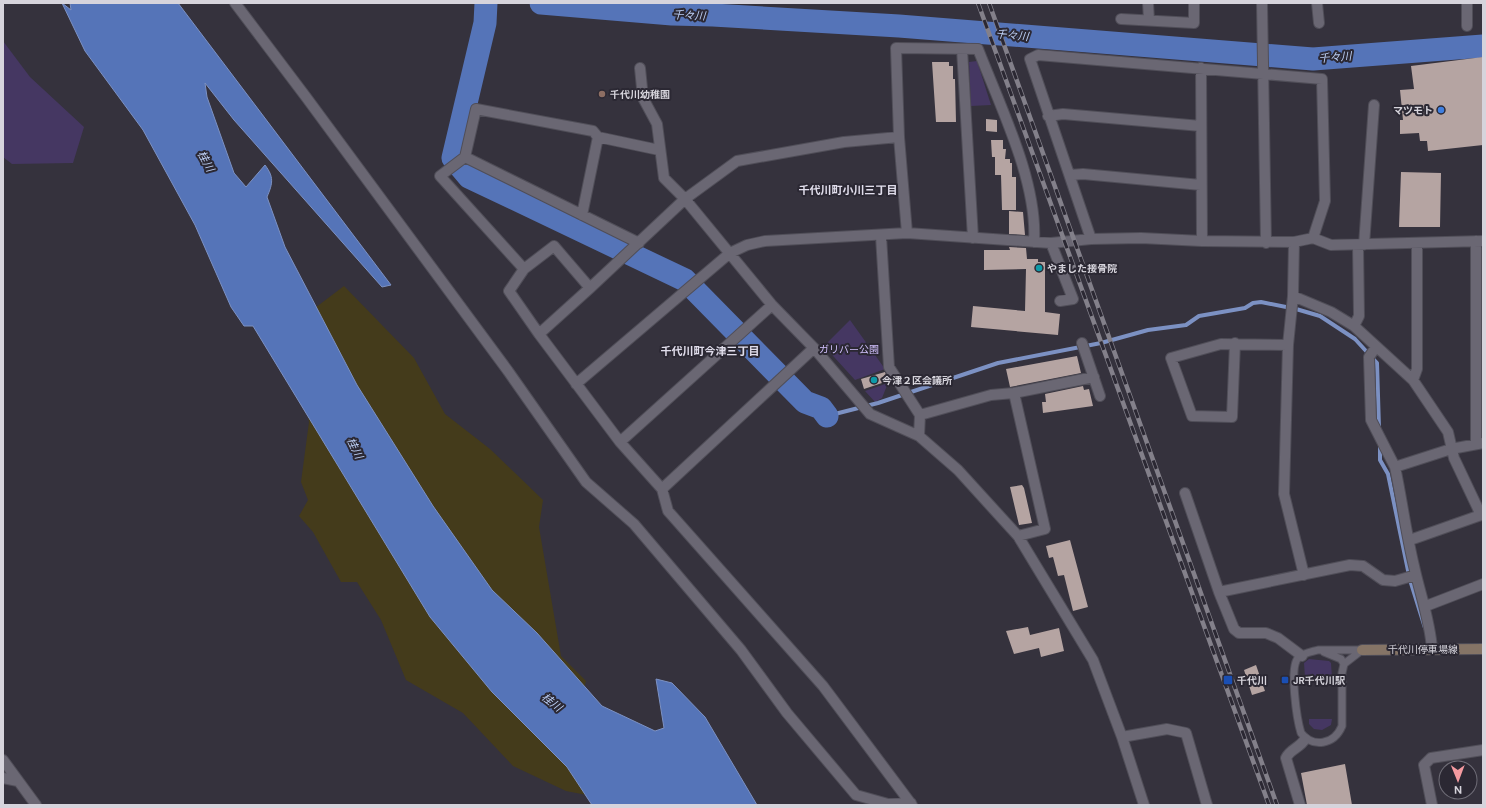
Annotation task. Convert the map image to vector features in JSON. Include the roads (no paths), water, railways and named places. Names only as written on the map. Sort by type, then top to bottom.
[{"type":"main road","name":"千代川停車場線","points":[[1362,650],[1483,649]]},
{"type":"street","points":[[235,3],[504,365],[586,482],[634,524],[740,650],[787,713],[856,795],[888,804],[912,804]]},
{"type":"street","points":[[1148,3],[1149,20]]},
{"type":"street","points":[[1121,19],[1194,23],[1194,3]]},
{"type":"street","points":[[1262,3],[1266,242]]},
{"type":"street","points":[[1317,3],[1319,23]]},
{"type":"street","points":[[1467,3],[1467,26]]},
{"type":"street","points":[[906,233],[899,137],[896,48],[978,49],[1025,172],[1035,229],[1034,242]]},
{"type":"street","points":[[962,49],[973,238]]},
{"type":"street","points":[[1091,238],[1048,116],[1030,59],[1038,55],[1201,68],[1264,70],[1322,79],[1325,201],[1313,238]]},
{"type":"street","points":[[640,68],[643,98],[657,124],[659,150],[664,178],[685,199],[772,305],[814,348],[870,414],[919,436],[958,470],[1018,536],[1092,660],[1122,737],[1144,805]]},
{"type":"street","points":[[1201,68],[1202,241]]},
{"type":"street","points":[[1354,326],[1359,316],[1361,245],[1374,106]]},
{"type":"street","points":[[524,269],[440,176],[465,157],[476,109],[594,131],[598,137],[659,150]]},
{"type":"street","points":[[1048,116],[1063,114],[1201,126]]},
{"type":"street","points":[[582,214],[598,137]]},
{"type":"street","points":[[539,334],[685,199],[737,161],[844,142],[899,137]]},
{"type":"street","points":[[465,157],[639,243]]},
{"type":"street","points":[[1070,175],[1083,174],[1201,185]]},
{"type":"street","points":[[576,384],[730,253],[747,244],[765,241],[881,236],[906,233],[1051,243],[1091,238],[1266,242],[1294,242],[1313,238],[1331,245],[1480,241],[1479,443],[1451,449],[1395,467]]},
{"type":"street","points":[[881,236],[889,367],[920,416],[919,436]]},
{"type":"street","points":[[1294,242],[1293,296],[1288,346],[1284,494],[1304,575]]},
{"type":"street","points":[[1051,243],[1073,299],[1060,301]]},
{"type":"street","points":[[1413,380],[1417,369],[1417,243]]},
{"type":"street","points":[[590,288],[554,246],[524,269],[509,290],[539,334],[620,442],[662,489],[668,512],[823,686],[912,804]]},
{"type":"street","points":[[1293,296],[1331,312],[1354,326],[1413,380],[1448,432],[1451,449],[1481,515],[1410,540]]},
{"type":"street","points":[[620,442],[772,305]]},
{"type":"street","points":[[1235,343],[1232,417],[1192,416],[1171,358],[1221,344],[1235,343],[1288,346]]},
{"type":"street","points":[[1083,346],[1100,396]]},
{"type":"street","points":[[1376,347],[1369,357],[1371,420],[1395,467],[1416,575],[1426,606],[1432,649]]},
{"type":"street","points":[[662,489],[814,348]]},
{"type":"street","points":[[920,416],[991,395],[1014,393],[1094,377]]},
{"type":"street","points":[[1014,393],[1045,529],[1018,536]]},
{"type":"street","points":[[1185,493],[1219,592],[1234,629],[1239,633],[1266,633],[1278,638],[1302,656]]},
{"type":"street","points":[[1219,592],[1350,565],[1363,566],[1383,580],[1395,580],[1416,575]]},
{"type":"street","points":[[1426,606],[1483,584]]},
{"type":"street","points":[[1122,737],[1168,729],[1186,733],[1208,805]]},
{"type":"street","points":[[1300,805],[1286,758],[1288,753],[1301,746],[1306,739]]},
{"type":"street","points":[[1432,805],[1424,765],[1431,758],[1483,750]]},
{"type":"street","points":[[3,760],[36,805]]},
{"type":"street","points":[[3,778],[18,781]]},
{"type":"lane","points":[[1318,650],[1332,654],[1341,659],[1344,664]]},
{"type":"lane","points":[[1318,650],[1362,650],[1344,664],[1342,673],[1342,726],[1338,735],[1322,743],[1312,742],[1306,739],[1301,733],[1298,724],[1294,666],[1298,658],[1318,650]]},
{"type":"water","name":"桂川","points":[[62,3],[71,10],[70,3],[178,3],[391,285],[382,287],[234,120],[205,83],[207,97],[234,173],[246,187],[265,165],[268,169],[272,180],[267,197],[285,247],[357,385],[433,506],[492,590],[537,633],[602,706],[655,731],[664,728],[656,679],[672,683],[705,717],[757,805],[592,805],[567,767],[492,692],[430,617],[253,326],[244,326],[231,307],[195,225],[143,130],[85,51]]},
{"type":"waterway","points":[[486,3],[485,23],[453,158],[469,177],[685,280],[805,402],[821,408],[827,416]]},
{"type":"waterway","name":"千々川","points":[[541,3],[672,14],[899,26],[1313,59],[1483,46]]},
{"type":"waterway","points":[[827,416],[878,403],[998,363],[1101,343],[1148,330],[1186,325],[1199,316],[1245,308],[1253,303],[1261,302],[1296,309],[1320,316],[1355,339],[1377,363],[1379,428]]},
{"type":"waterway","points":[[1380,443],[1380,460],[1388,474],[1410,580],[1425,628]]},
{"type":"railway","points":[[978,3],[1269,805]]},
{"type":"railway","points":[[989,3],[1277,805]]},
{"type":"place","name":"千代川幼稚園","points":[[602,94]]},
{"type":"place","name":"マツモト","points":[[1441,110]]},
{"type":"place","name":"やました接骨院","points":[[1039,268]]},
{"type":"place","name":"今津２区会議所","points":[[874,380]]},
{"type":"place","name":"千代川","points":[[1228,680]]},
{"type":"place","name":"JR千代川駅","points":[[1285,680]]},
{"type":"district","name":"千代川町小川三丁目","points":[[848,190]]},
{"type":"district","name":"千代川町今津三丁目","points":[[710,351]]},
{"type":"park label","name":"ガリバー公園","points":[[849,349]]}]
